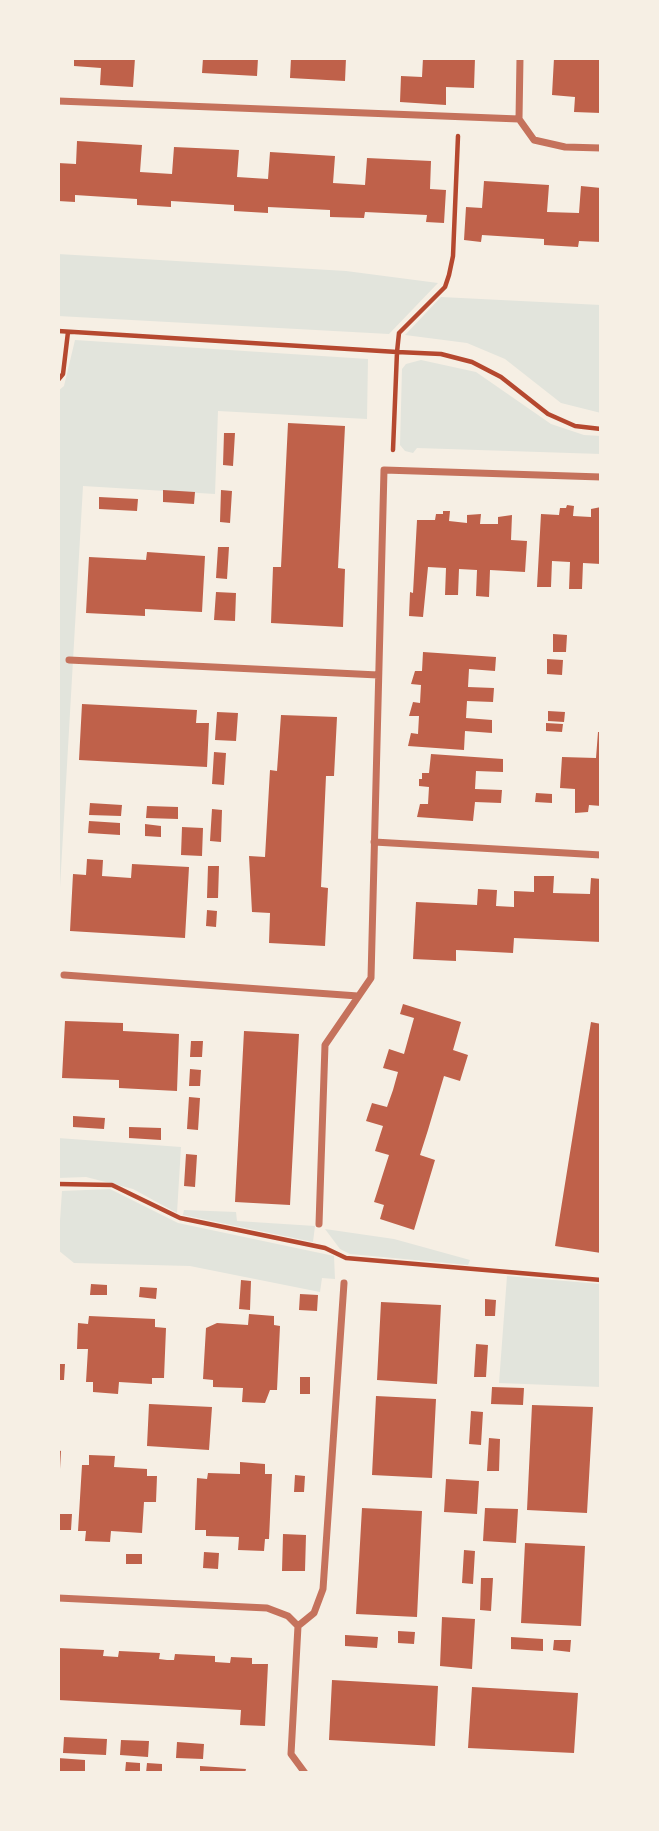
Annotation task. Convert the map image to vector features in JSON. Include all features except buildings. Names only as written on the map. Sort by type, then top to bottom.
[{"type":"street","points":[[520,58],[519,119],[534,140],[565,147],[601,148]]},
{"type":"street","points":[[58,102],[519,119]]},
{"type":"street","points":[[319,1224],[325,1045],[370,978],[384,470],[601,477]]},
{"type":"street","points":[[69,660],[378,675]]},
{"type":"street","points":[[374,842],[601,855]]},
{"type":"street","points":[[64,975],[358,996]]},
{"type":"street","points":[[305,1773],[291,1754],[298,1626],[314,1613],[323,1588],[344,1283]]},
{"type":"street","points":[[58,1598],[268,1608],[288,1616],[298,1626]]},
{"type":"path","points":[[393,450],[399,333],[445,287],[453,256],[459,117]]},
{"type":"path","points":[[58,331],[441,354],[472,362],[500,377],[548,414],[575,426],[601,429]]},
{"type":"path","points":[[58,380],[63,374],[68,332]]},
{"type":"shaded area","points":[[58,254],[346,271],[438,283],[389,334],[58,316]]},
{"type":"shaded area","points":[[441,297],[601,305],[601,413],[561,403],[505,359],[467,343],[405,335]]},
{"type":"shaded area","points":[[75,340],[368,359],[367,419],[218,411],[215,494],[83,486],[58,922],[58,391],[64,386]]},
{"type":"shaded area","points":[[421,360],[476,372],[551,424],[584,435],[601,436],[601,454],[417,448],[413,453],[405,451],[400,445],[402,369],[406,364]]},
{"type":"shaded area","points":[[58,1138],[181,1147],[177,1213],[133,1189],[86,1177],[58,1178]]},
{"type":"shaded area","points":[[110,1189],[178,1223],[334,1256],[335,1279],[322,1278],[320,1292],[190,1266],[74,1263],[58,1250],[62,1191]]},
{"type":"shaded area","points":[[184,1210],[236,1212],[237,1221],[315,1226],[313,1242],[183,1215]]},
{"type":"shaded area","points":[[325,1229],[394,1239],[470,1260],[468,1265],[350,1254],[340,1249]]},
{"type":"shaded area","points":[[507,1276],[601,1284],[601,1387],[499,1383]]}]
